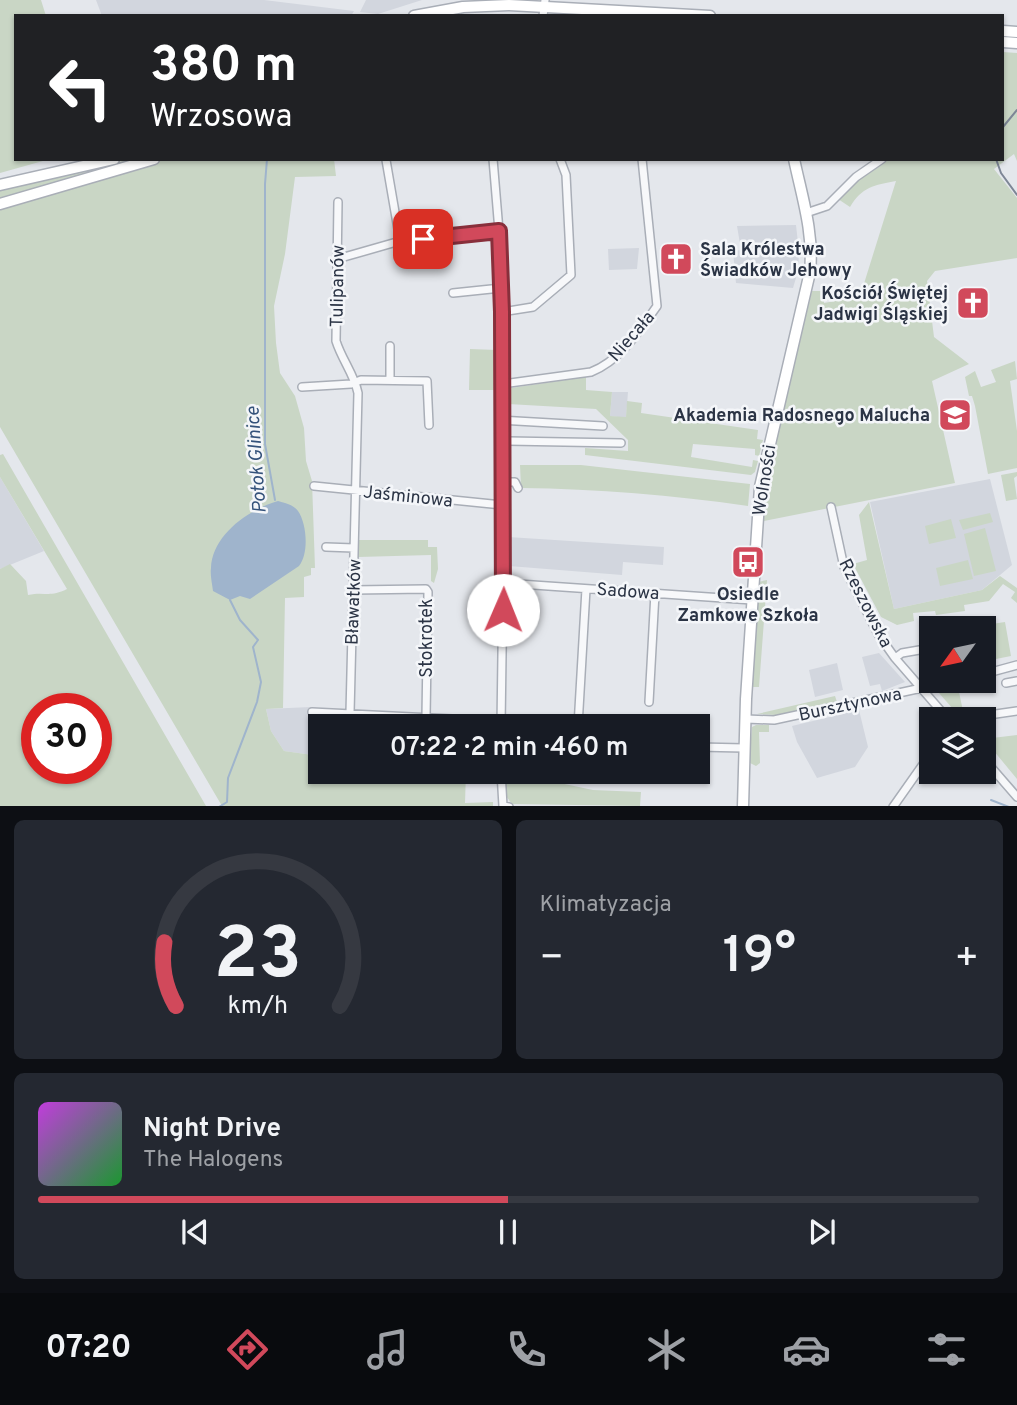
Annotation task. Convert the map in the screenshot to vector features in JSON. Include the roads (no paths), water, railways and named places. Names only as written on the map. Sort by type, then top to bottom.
[{"type":"street","points":[[445,13],[486,5],[668,14]]},
{"type":"street","points":[[0,186],[106,161]]},
{"type":"street","points":[[0,204],[147,161]]},
{"type":"street","points":[[386,161],[400,241]]},
{"type":"street","points":[[493,161],[502,312],[501,714]]},
{"type":"street","points":[[502,312],[533,307],[571,275],[566,175],[561,161]]},
{"type":"street","name":"Niecała","points":[[502,384],[591,372],[603,367],[635,336],[657,306],[642,161]]},
{"type":"street","name":"Wolności","points":[[743,806],[744,748],[760,487],[810,272],[812,241],[794,161]]},
{"type":"street","points":[[806,213],[827,205],[856,177],[879,161]]},
{"type":"street","name":"Tulipanów","points":[[338,202],[336,341],[340,356],[356,382],[358,393],[356,491]]},
{"type":"street","points":[[337,260],[400,241],[499,231]]},
{"type":"street","points":[[453,293],[501,288]]},
{"type":"street","points":[[390,346],[390,380]]},
{"type":"street","points":[[302,387],[390,380],[427,381],[429,425]]},
{"type":"street","points":[[501,420],[603,426]]},
{"type":"street","points":[[501,441],[621,443]]},
{"type":"street","points":[[502,482],[515,482],[518,488]]},
{"type":"street","name":"Jaśminowa","points":[[314,486],[502,505]]},
{"type":"street","name":"Bławatków","points":[[349,713],[356,491]]},
{"type":"street","name":"Rzeszowska","points":[[831,507],[846,571],[878,634],[919,687]]},
{"type":"street","points":[[326,547],[354,548]]},
{"type":"street","name":"Sadowa","points":[[503,583],[752,600]]},
{"type":"street","name":"Stokrotek","points":[[353,590],[426,589],[428,592],[426,714]]},
{"type":"street","points":[[579,714],[586,589]]},
{"type":"street","points":[[649,702],[655,593]]},
{"type":"street","points":[[895,658],[902,653],[919,650]]},
{"type":"street","points":[[996,671],[1016,667]]},
{"type":"street","points":[[1006,683],[1017,681]]},
{"type":"street","name":"Bursztynowa","points":[[746,719],[774,720],[919,689]]},
{"type":"street","name":"Rzeszowska","points":[[925,693],[937,707]]},
{"type":"street","points":[[996,714],[1017,711]]},
{"type":"street","points":[[313,712],[368,714]]},
{"type":"street","points":[[710,747],[744,748]]},
{"type":"street","points":[[894,806],[919,770]]},
{"type":"street","points":[[996,773],[1017,797]]},
{"type":"street","points":[[502,784],[503,806]]},
{"type":"water","points":[[278,501],[296,509],[303,523],[306,539],[299,566],[250,599],[240,596],[230,600],[213,591],[213,556],[225,534],[255,510]]},
{"type":"waterway","name":"Potok Glinice","points":[[267,161],[265,444],[275,500]]},
{"type":"waterway","name":"Potok Glinice","points":[[221,806],[227,802],[228,778],[257,702],[261,682],[253,647],[258,640],[240,620],[230,600]]},
{"type":"waterway","points":[[991,800],[1006,806]]},
{"type":"tram line","points":[[1004,126],[1017,110]]},
{"type":"tram line","points":[[997,161],[1001,173],[1017,195]]},
{"type":"place","name":"Sala Królestwa Świadków Jehowy","points":[[676,259]]},
{"type":"place","name":"Kościół Świętej Jadwigi Śląskiej","points":[[973,303]]},
{"type":"place","name":"Akademia Radosnego Malucha","points":[[955,415]]},
{"type":"place","name":"Osiedle Zamkowe Szkoła","points":[[748,562]]}]
